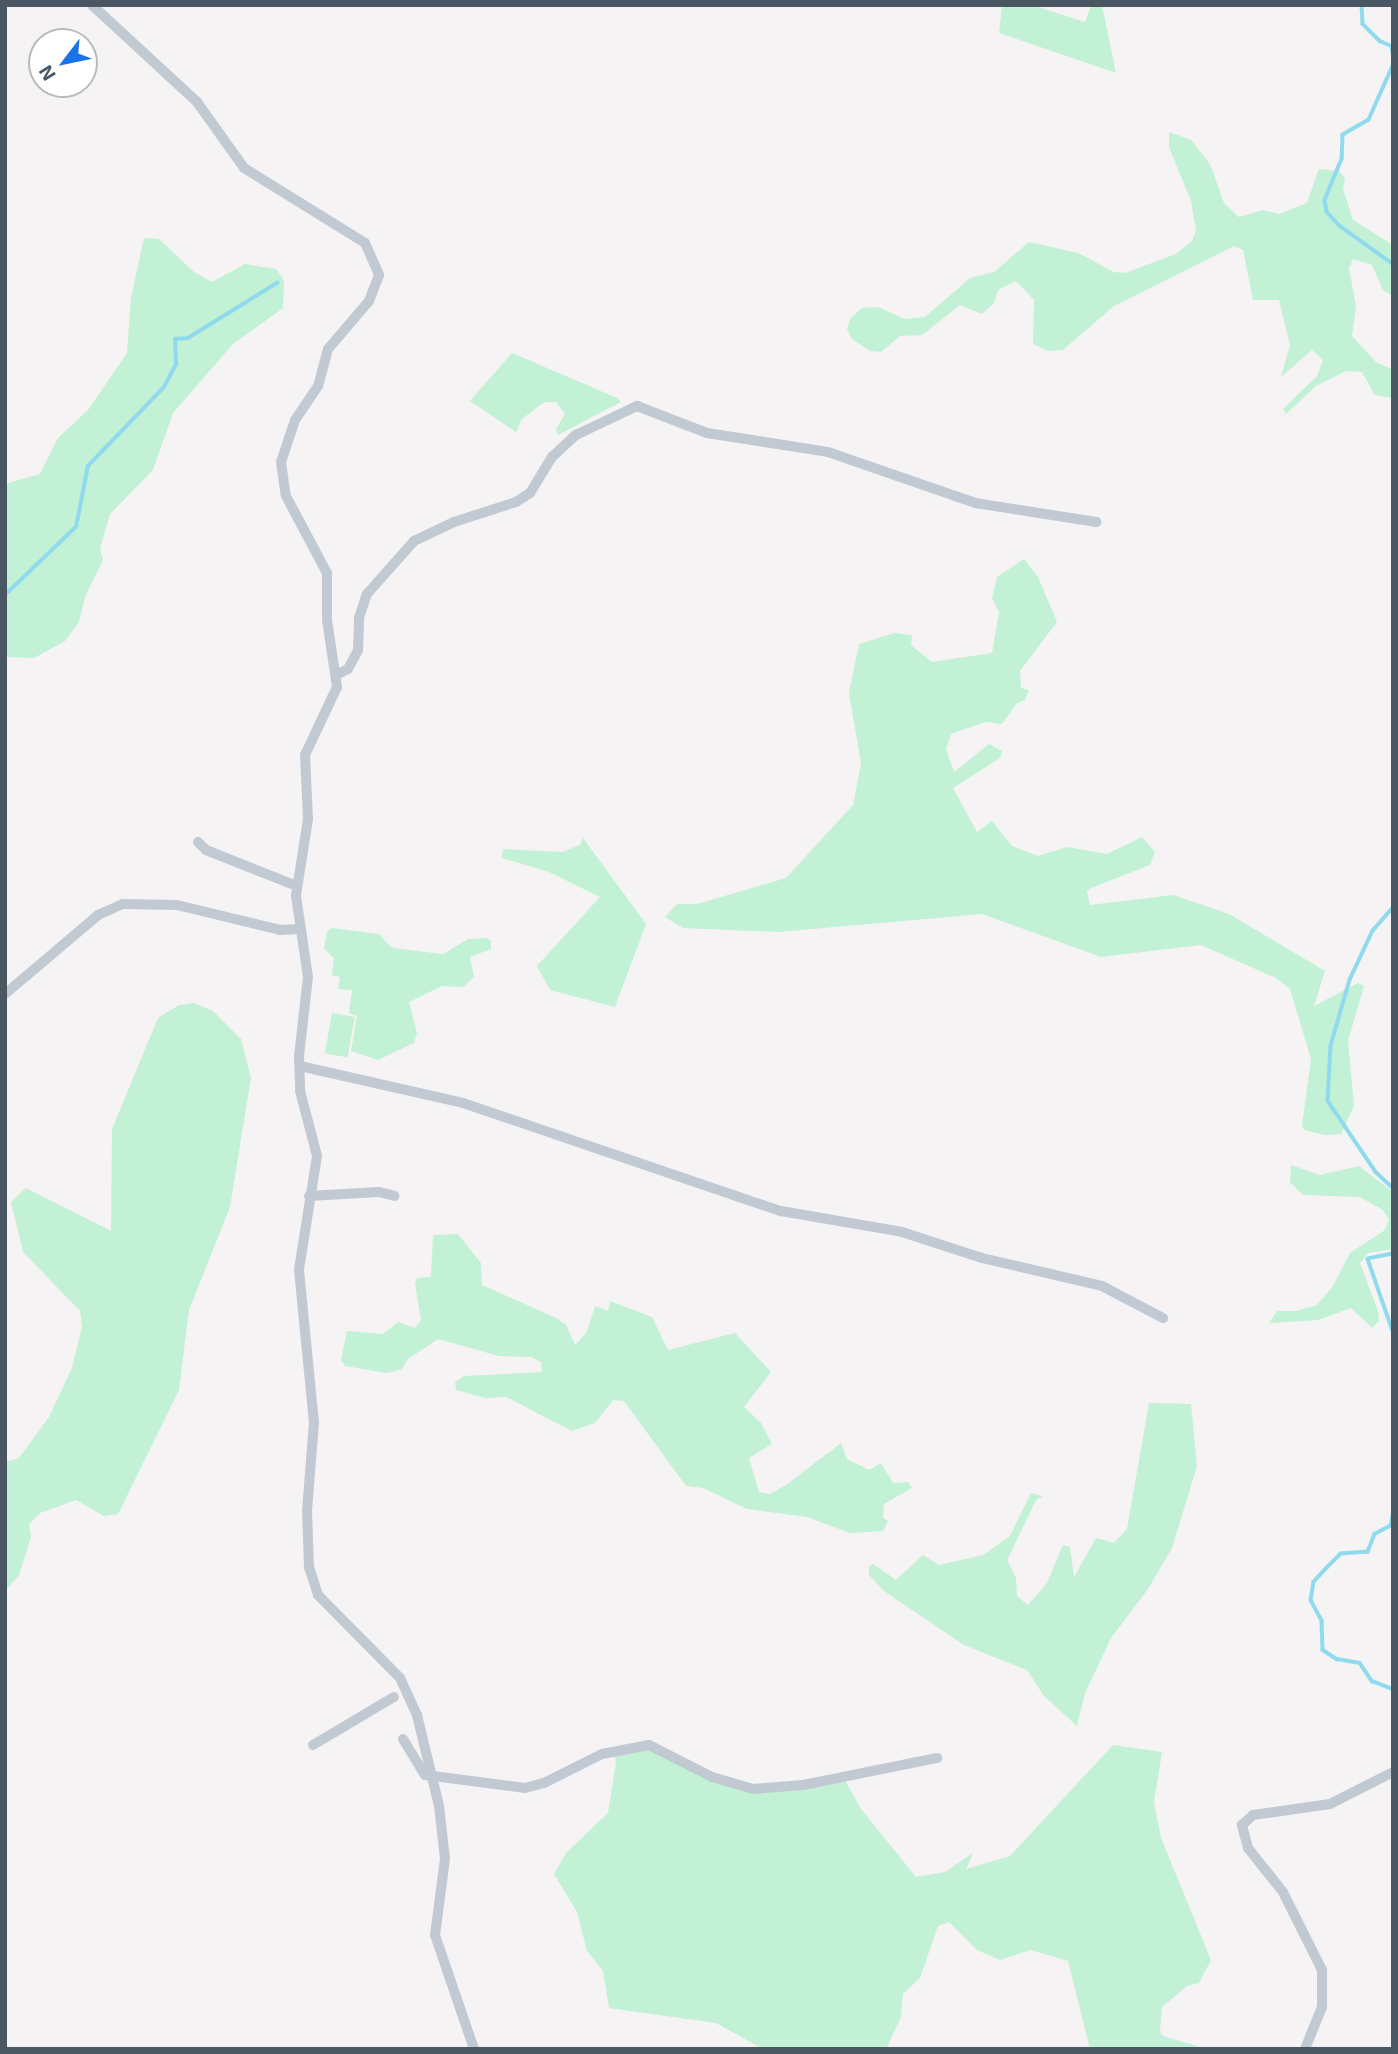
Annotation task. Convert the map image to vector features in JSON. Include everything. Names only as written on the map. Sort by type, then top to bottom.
[{"type":"street","points":[[92,5],[197,102],[244,169],[365,243],[377,264],[379,284],[328,349],[318,386],[295,420],[281,462],[286,496],[327,573],[327,620],[336,675],[335,698],[305,755],[308,819],[297,886],[300,929],[308,977],[300,1091],[317,1156],[299,1270],[314,1422],[307,1510],[312,1582],[336,1618],[400,1678],[417,1715],[433,1778],[445,1866],[435,1935],[474,2049]]},
{"type":"street","points":[[336,675],[348,669],[358,650],[359,618],[367,594],[414,541],[516,502],[530,494],[552,457],[576,435],[637,406],[707,433],[828,452],[975,503],[1097,522]]},
{"type":"street","points":[[198,842],[206,850],[297,886]]},
{"type":"street","points":[[5,994],[98,915],[123,904],[177,905],[280,930],[300,929]]},
{"type":"street","points":[[300,1066],[463,1103],[781,1211],[902,1232],[982,1258],[1102,1286],[1163,1318]]},
{"type":"street","points":[[309,1196],[379,1192],[395,1196]]},
{"type":"street","points":[[313,1745],[394,1697]]},
{"type":"street","points":[[403,1739],[425,1775],[525,1788],[544,1783],[602,1754],[649,1745],[712,1777],[753,1789],[803,1785],[937,1758]]},
{"type":"street","points":[[1305,2049],[1322,2007],[1322,1970],[1283,1892],[1248,1849],[1242,1825],[1253,1815],[1312,1810],[1393,1772]]},
{"type":"green space","points":[[1002,5],[1032,5],[1085,22],[1091,5],[1102,5],[1116,73],[999,33]]},
{"type":"green space","points":[[1169,132],[1191,140],[1210,164],[1224,203],[1239,217],[1263,210],[1279,214],[1307,203],[1319,169],[1339,171],[1345,178],[1343,189],[1353,220],[1393,245],[1393,296],[1383,290],[1372,265],[1353,259],[1349,268],[1356,306],[1352,336],[1376,362],[1393,370],[1393,398],[1375,395],[1362,372],[1346,371],[1316,386],[1286,414],[1283,409],[1317,376],[1323,360],[1312,350],[1281,377],[1290,345],[1279,300],[1253,300],[1243,250],[1234,246],[1114,306],[1063,350],[1048,351],[1033,344],[1034,300],[1016,281],[998,290],[994,303],[982,314],[960,305],[922,335],[900,336],[881,352],[870,351],[852,339],[847,329],[850,319],[862,308],[878,307],[905,319],[925,317],[970,278],[994,272],[1029,242],[1078,253],[1114,272],[1125,273],[1176,254],[1192,241],[1196,230],[1191,201],[1169,147]]},
{"type":"green space","points":[[144,238],[159,239],[194,272],[212,282],[245,264],[276,269],[284,281],[283,308],[233,344],[173,413],[153,470],[110,514],[100,549],[103,560],[85,597],[79,622],[65,641],[34,658],[5,657],[5,484],[40,474],[58,438],[88,410],[127,353],[131,298]]},
{"type":"green space","points":[[512,353],[621,402],[558,435],[556,429],[565,414],[556,402],[544,402],[522,419],[516,432],[470,401]]},
{"type":"green space","points":[[1024,559],[1038,577],[1057,622],[1020,671],[1021,688],[1029,690],[1025,700],[1017,703],[1002,724],[985,722],[951,734],[946,749],[954,772],[989,744],[1002,751],[1000,758],[953,788],[977,832],[992,821],[1012,846],[1038,856],[1067,847],[1107,854],[1142,837],[1155,852],[1150,865],[1091,888],[1087,891],[1090,905],[1173,895],[1229,914],[1325,971],[1314,1006],[1358,983],[1364,986],[1348,1041],[1354,1106],[1341,1134],[1325,1135],[1304,1130],[1302,1125],[1311,1059],[1290,989],[1276,978],[1201,945],[1101,957],[982,914],[778,932],[683,928],[665,917],[677,904],[697,904],[786,878],[853,805],[861,763],[849,693],[859,644],[894,633],[912,635],[911,645],[932,662],[992,653],[999,612],[992,598],[997,577]]},
{"type":"green space","points":[[583,838],[646,924],[615,1007],[550,990],[537,966],[600,897],[549,872],[502,858],[503,849],[562,852],[580,845]]},
{"type":"green space","points":[[332,928],[379,934],[391,947],[400,949],[443,954],[468,939],[484,938],[491,940],[491,949],[470,957],[474,977],[463,987],[442,986],[409,1002],[417,1033],[414,1043],[378,1060],[351,1051],[357,1016],[349,1013],[352,990],[338,989],[340,977],[332,975],[334,958],[324,949],[327,931]]},
{"type":"green space","points":[[194,1003],[213,1011],[241,1039],[251,1078],[230,1207],[189,1310],[179,1390],[118,1514],[104,1516],[76,1500],[40,1513],[29,1524],[31,1537],[19,1575],[5,1591],[5,1462],[19,1458],[49,1417],[72,1368],[82,1327],[80,1311],[23,1252],[11,1202],[26,1188],[111,1231],[112,1129],[158,1018],[179,1005]]},
{"type":"green space","points":[[332,1013],[355,1017],[348,1057],[325,1053]]},
{"type":"green space","points":[[1291,1165],[1320,1175],[1359,1166],[1393,1192],[1393,1249],[1368,1253],[1360,1263],[1378,1311],[1379,1321],[1372,1328],[1351,1308],[1318,1320],[1269,1323],[1277,1311],[1296,1311],[1317,1305],[1333,1286],[1350,1253],[1385,1230],[1389,1220],[1383,1210],[1360,1197],[1303,1195],[1290,1182]]},
{"type":"green space","points":[[458,1234],[481,1263],[482,1285],[556,1318],[566,1325],[575,1345],[587,1332],[595,1306],[608,1311],[610,1301],[652,1317],[668,1350],[735,1333],[771,1372],[744,1407],[761,1423],[772,1444],[749,1458],[759,1492],[770,1494],[786,1485],[841,1443],[847,1459],[869,1470],[881,1463],[893,1483],[908,1482],[912,1488],[884,1504],[883,1518],[888,1521],[883,1531],[850,1533],[807,1517],[747,1509],[703,1488],[686,1486],[624,1401],[613,1400],[595,1423],[572,1431],[506,1397],[485,1398],[456,1390],[455,1382],[464,1376],[542,1372],[541,1362],[531,1357],[499,1356],[438,1339],[408,1359],[402,1369],[387,1373],[345,1366],[341,1360],[347,1331],[383,1334],[398,1322],[415,1328],[421,1320],[415,1284],[417,1278],[431,1277],[433,1235]]},
{"type":"green space","points":[[1149,1403],[1191,1404],[1197,1466],[1172,1548],[1148,1589],[1111,1638],[1085,1693],[1077,1726],[1044,1696],[1027,1670],[964,1645],[884,1591],[869,1575],[869,1566],[873,1564],[896,1580],[923,1555],[939,1565],[983,1555],[1010,1536],[1031,1493],[1043,1496],[1036,1500],[1007,1560],[1016,1578],[1017,1596],[1028,1605],[1047,1583],[1063,1545],[1070,1547],[1074,1577],[1096,1538],[1114,1543],[1127,1529]]},
{"type":"green space","points":[[650,1741],[729,1780],[778,1788],[841,1773],[861,1809],[916,1877],[945,1872],[973,1853],[966,1869],[1010,1856],[1113,1745],[1162,1752],[1154,1802],[1161,1838],[1211,1960],[1199,1983],[1187,1986],[1162,2007],[1160,2031],[1163,2036],[1207,2049],[1090,2049],[1068,1961],[1031,1950],[1000,1960],[977,1950],[949,1922],[938,1926],[920,1978],[903,1994],[901,2017],[886,2049],[763,2049],[716,2023],[609,2008],[603,1971],[587,1951],[577,1912],[554,1874],[566,1853],[608,1813],[616,1762],[612,1749]]},
{"type":"waterway","points":[[1362,5],[1363,24],[1380,41],[1392,46],[1393,53]]},
{"type":"waterway","points":[[1393,66],[1369,120],[1343,135],[1342,159],[1325,200],[1327,212],[1340,226],[1393,264]]},
{"type":"waterway","points":[[5,595],[76,527],[88,466],[164,387],[176,364],[175,339],[188,338],[277,283]]},
{"type":"waterway","points":[[1393,908],[1373,931],[1350,980],[1331,1046],[1328,1101],[1376,1172],[1393,1188]]},
{"type":"waterway","points":[[1393,1254],[1368,1259],[1393,1331]]},
{"type":"waterway","points":[[1393,1516],[1391,1526],[1375,1534],[1368,1552],[1341,1554],[1327,1568],[1314,1582],[1311,1600],[1322,1621],[1323,1650],[1337,1659],[1360,1663],[1372,1681],[1393,1689]]}]
